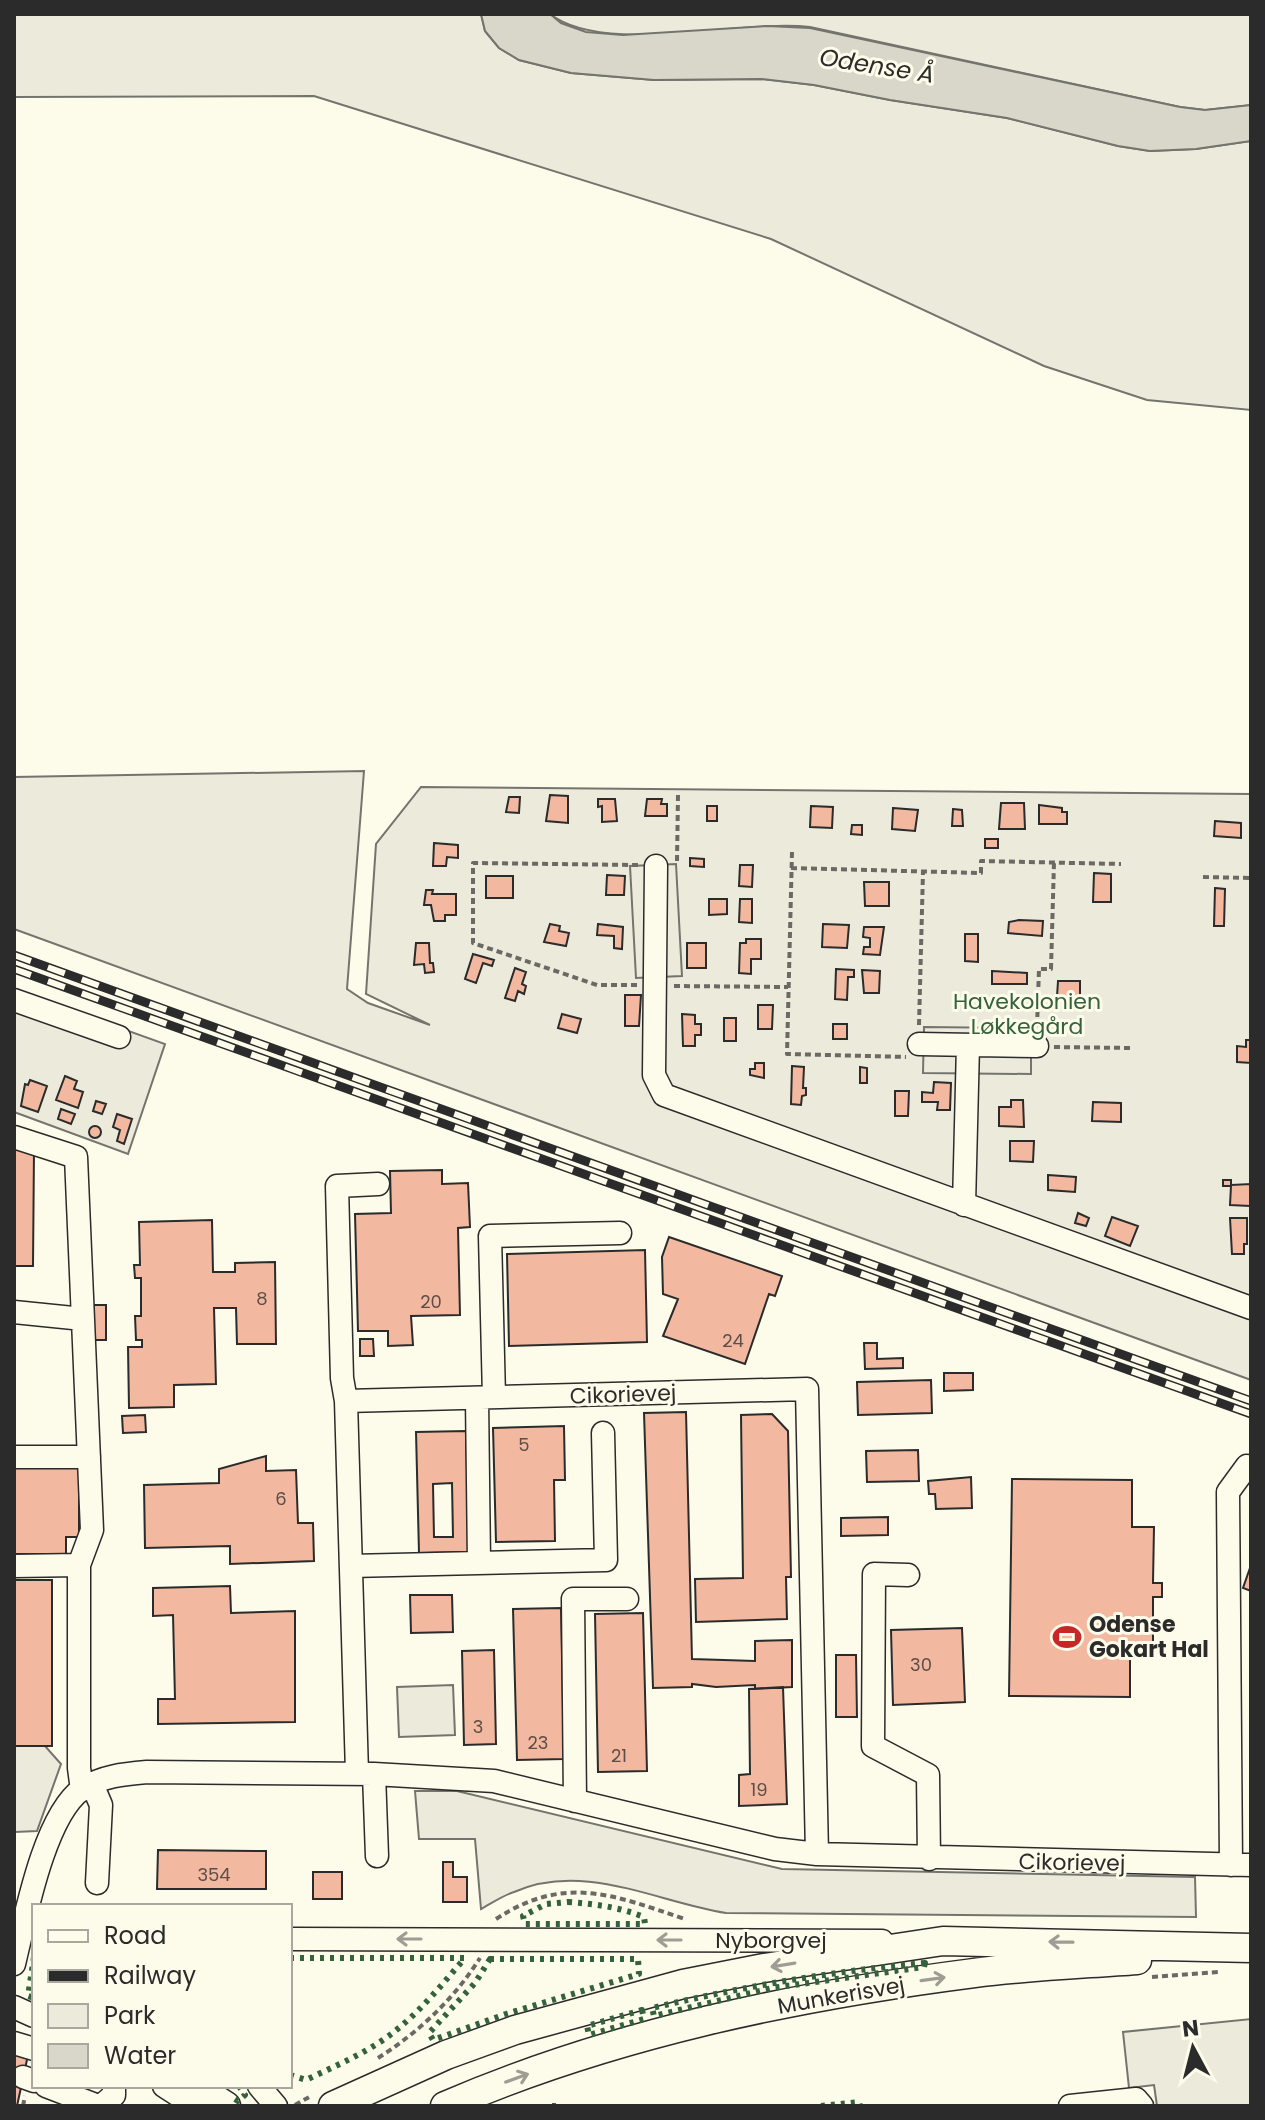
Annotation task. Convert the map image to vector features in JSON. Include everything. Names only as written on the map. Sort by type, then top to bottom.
[{"type":"main road","name":"Nyborgvej","points":[[943,1941],[1245,1956]]},
{"type":"main road","name":"Munkerisvej","points":[[333,2106],[446,2055],[601,2004],[764,1968],[943,1941]]},
{"type":"main road","name":"Munkerisvej","points":[[445,2106],[615,2046],[712,2020],[812,1999],[976,1973],[1245,1956]]},
{"type":"main road","points":[[377,2106],[601,2004]]},
{"type":"main road","points":[[198,2088],[226,2106]]},
{"type":"street","points":[[656,866],[654,1075],[664,1095],[1251,1308]]},
{"type":"street","points":[[14,1000],[119,1037]]},
{"type":"street","points":[[919,1044],[1037,1046]]},
{"type":"street","points":[[964,1205],[968,1045]]},
{"type":"street","points":[[14,1137],[76,1157],[92,1530],[79,1565],[79,1768],[87,1787],[101,1805],[97,1883]]},
{"type":"street","points":[[377,1856],[365,1773],[351,1566],[337,1186],[378,1184]]},
{"type":"street","points":[[479,1563],[490,1236],[620,1233]]},
{"type":"street","points":[[14,1312],[83,1319]]},
{"type":"street","name":"Cikorievej","points":[[346,1401],[807,1389],[817,1854]]},
{"type":"street","points":[[351,1566],[606,1560],[603,1433]]},
{"type":"street","points":[[14,1457],[89,1457]]},
{"type":"street","name":"Cikorievej","points":[[87,1787],[121,1774],[147,1772],[365,1773],[494,1781],[775,1849],[817,1854],[1241,1865],[1240,1686],[1228,1492],[1247,1466],[1251,1467]]},
{"type":"street","points":[[14,1566],[79,1565]]},
{"type":"street","points":[[908,1575],[874,1574],[873,1746],[928,1775],[929,1859]]},
{"type":"street","points":[[575,1801],[573,1599],[627,1599]]},
{"type":"street","points":[[14,1964],[45,1849],[69,1801],[87,1787]]},
{"type":"street","name":"Nyborgvej","points":[[292,1939],[943,1941]]},
{"type":"street","points":[[51,2088],[100,2106],[114,2095],[114,2088]]},
{"type":"street","points":[[167,2088],[195,2106]]},
{"type":"street","points":[[261,2088],[276,2106]]},
{"type":"street","points":[[1070,2106],[1136,2099],[1142,2106]]},
{"type":"path","points":[[678,795],[677,866],[473,863],[473,943],[597,985],[788,987]]},
{"type":"path","points":[[792,852],[787,1054],[918,1057],[923,872]]},
{"type":"path","points":[[791,868],[981,873],[981,861],[1121,864]]},
{"type":"path","points":[[1054,862],[1051,969],[1039,969],[1037,1046],[1130,1048]]},
{"type":"path","points":[[1203,877],[1251,878]]},
{"type":"path","points":[[1142,1978],[1245,1956]]},
{"type":"green space","points":[[14,14],[481,14],[485,31],[499,48],[519,60],[571,73],[654,80],[761,79],[814,85],[1007,118],[1150,151],[1196,149],[1251,141],[1251,410],[1147,400],[1044,366],[771,239],[314,96],[14,97]]},
{"type":"green space","points":[[550,14],[1251,14],[1251,105],[1205,110],[1180,107],[810,27],[603,33],[574,26]]},
{"type":"green space","name":"Havekolonien Løkkegård","points":[[364,771],[347,989],[368,1003],[430,1025],[366,994],[376,844],[421,787],[1251,794],[1251,1380],[14,929],[14,777]]},
{"type":"green space","points":[[14,990],[165,1044],[128,1154],[14,1112]]},
{"type":"green space","points":[[415,1791],[457,1791],[782,1869],[1195,1877],[1196,1917],[726,1913],[620,1887],[567,1881],[540,1884],[514,1892],[481,1909],[475,1839],[419,1839]]},
{"type":"shaded area","points":[[676,864],[682,976],[636,978],[630,866]]},
{"type":"shaded area","points":[[924,1027],[1031,1028],[1031,1074],[923,1073]]},
{"type":"shaded area","points":[[453,1685],[455,1735],[399,1737],[397,1687]]},
{"type":"shaded area","points":[[15,1746],[45,1746],[61,1764],[37,1831],[15,1832]]},
{"type":"shaded area","points":[[1251,2019],[1251,2106],[1157,2106],[1154,2085],[1129,2088],[1123,2032]]},
{"type":"water","name":"Odense Å","points":[[481,14],[550,14],[561,23],[586,32],[623,35],[767,26],[810,28],[1180,107],[1205,110],[1251,105],[1251,141],[1196,149],[1150,151],[1007,118],[814,85],[761,79],[654,80],[571,73],[519,60],[499,48],[485,31]]},
{"type":"building","points":[[550,795],[568,796],[568,823],[546,821]]},
{"type":"building","points":[[509,797],[520,797],[519,813],[506,812]]},
{"type":"building","points":[[598,799],[615,799],[617,821],[602,822],[602,806],[598,807]]},
{"type":"building","points":[[647,799],[662,799],[661,804],[667,804],[667,816],[645,816]]},
{"type":"building","points":[[1001,803],[1024,803],[1025,829],[999,829]]},
{"type":"building","points":[[1039,805],[1062,808],[1062,812],[1067,812],[1067,824],[1039,824]]},
{"type":"building","points":[[707,806],[717,806],[717,821],[707,821]]},
{"type":"building","points":[[811,806],[833,807],[832,828],[810,827]]},
{"type":"building","points":[[893,808],[918,810],[915,831],[892,829]]},
{"type":"building","points":[[953,809],[962,810],[963,826],[952,826]]},
{"type":"building","points":[[1215,821],[1241,823],[1241,838],[1214,836]]},
{"type":"building","points":[[852,825],[862,825],[862,835],[851,834]]},
{"type":"building","points":[[985,839],[998,839],[998,848],[985,848]]},
{"type":"building","points":[[434,843],[458,845],[458,858],[447,857],[446,866],[433,866]]},
{"type":"building","points":[[690,858],[704,859],[704,867],[690,866]]},
{"type":"building","points":[[740,865],[753,865],[752,887],[739,886]]},
{"type":"building","points":[[1094,873],[1111,874],[1111,902],[1093,902]]},
{"type":"building","points":[[607,875],[625,876],[624,895],[606,895]]},
{"type":"building","points":[[486,876],[513,876],[513,898],[486,898]]},
{"type":"building","points":[[864,882],[889,882],[889,906],[865,906]]},
{"type":"building","points":[[1215,888],[1225,889],[1224,926],[1214,926]]},
{"type":"building","points":[[426,890],[433,890],[432,894],[456,894],[456,915],[445,915],[445,921],[434,921],[431,905],[424,905]]},
{"type":"building","points":[[709,899],[727,899],[727,914],[709,915]]},
{"type":"building","points":[[740,899],[752,899],[752,923],[739,922]]},
{"type":"building","points":[[1043,921],[1042,936],[1008,933],[1009,922]]},
{"type":"building","points":[[550,924],[560,926],[559,931],[569,933],[566,946],[544,942]]},
{"type":"building","points":[[598,924],[623,927],[622,949],[614,948],[614,936],[597,935]]},
{"type":"building","points":[[823,924],[849,925],[847,948],[822,947]]},
{"type":"building","points":[[864,927],[884,927],[880,955],[863,954],[864,947],[870,947],[870,938],[863,937]]},
{"type":"building","points":[[965,934],[978,934],[978,962],[965,961]]},
{"type":"building","points":[[746,939],[761,939],[761,959],[751,959],[751,974],[739,973],[740,943],[746,943]]},
{"type":"building","points":[[416,943],[429,943],[430,963],[433,963],[434,972],[425,973],[424,964],[414,965]]},
{"type":"building","points":[[687,943],[706,943],[706,968],[687,968]]},
{"type":"building","points":[[473,954],[494,960],[492,966],[483,963],[476,983],[465,979]]},
{"type":"building","points":[[515,968],[526,972],[522,984],[526,986],[524,994],[518,991],[515,1001],[505,998]]},
{"type":"building","points":[[836,969],[854,970],[854,977],[848,977],[847,1000],[835,999]]},
{"type":"building","points":[[862,970],[880,971],[879,993],[864,993]]},
{"type":"building","points":[[992,971],[1027,973],[1027,984],[992,984]]},
{"type":"building","points":[[1058,981],[1080,981],[1080,998],[1057,997]]},
{"type":"building","points":[[625,995],[641,995],[639,1026],[625,1026]]},
{"type":"building","points":[[758,1005],[773,1005],[772,1029],[758,1029]]},
{"type":"building","points":[[562,1014],[581,1019],[577,1033],[558,1028]]},
{"type":"building","points":[[682,1014],[695,1015],[695,1024],[701,1024],[701,1035],[695,1035],[695,1046],[683,1046]]},
{"type":"building","points":[[724,1018],[736,1018],[736,1041],[724,1041]]},
{"type":"building","points":[[833,1024],[847,1024],[847,1039],[833,1039]]},
{"type":"building","points":[[1246,1040],[1251,1040],[1251,1063],[1237,1062],[1237,1046],[1246,1047]]},
{"type":"building","points":[[755,1063],[764,1063],[764,1078],[750,1075]]},
{"type":"building","points":[[792,1066],[804,1067],[803,1088],[806,1088],[806,1095],[802,1096],[801,1105],[791,1104]]},
{"type":"building","points":[[860,1067],[867,1068],[867,1083],[860,1083]]},
{"type":"building","points":[[65,1076],[77,1081],[74,1089],[83,1092],[78,1108],[56,1100]]},
{"type":"building","points":[[30,1080],[47,1086],[38,1112],[21,1106],[25,1084],[28,1085]]},
{"type":"building","points":[[934,1082],[951,1083],[950,1110],[937,1110],[938,1102],[922,1102],[922,1092],[933,1093]]},
{"type":"building","points":[[895,1091],[909,1091],[908,1116],[895,1116]]},
{"type":"building","points":[[1011,1100],[1023,1100],[1024,1127],[999,1126],[999,1107],[1011,1107]]},
{"type":"building","points":[[96,1101],[106,1104],[102,1114],[93,1111]]},
{"type":"building","points":[[1093,1102],[1121,1103],[1121,1122],[1092,1121]]},
{"type":"building","points":[[61,1109],[75,1114],[71,1124],[58,1119]]},
{"type":"building","points":[[117,1114],[132,1119],[124,1144],[117,1141],[120,1130],[113,1127]]},
{"type":"building","points":[[95,1126],[101,1132],[95,1138],[89,1132]]},
{"type":"building","points":[[1010,1141],[1034,1141],[1033,1162],[1010,1161]]},
{"type":"building","points":[[14,1150],[34,1150],[33,1266],[14,1266]]},
{"type":"building","points":[[442,1170],[442,1184],[468,1183],[470,1227],[458,1228],[460,1315],[411,1316],[413,1345],[388,1346],[388,1331],[358,1331],[355,1214],[391,1213],[390,1171]]},
{"type":"building","points":[[1048,1175],[1076,1177],[1075,1192],[1048,1190]]},
{"type":"building","points":[[1223,1180],[1231,1180],[1231,1185],[1251,1184],[1250,1206],[1230,1205],[1231,1186],[1223,1186]]},
{"type":"building","points":[[1078,1213],[1089,1218],[1086,1226],[1075,1223]]},
{"type":"building","points":[[1112,1217],[1138,1226],[1130,1246],[1105,1236]]},
{"type":"building","points":[[1230,1218],[1247,1218],[1244,1254],[1232,1254]]},
{"type":"building","points":[[212,1220],[213,1272],[235,1272],[235,1263],[275,1262],[276,1344],[237,1344],[236,1308],[214,1308],[216,1384],[174,1385],[174,1407],[129,1408],[128,1347],[142,1347],[142,1340],[136,1340],[135,1316],[141,1316],[141,1278],[135,1278],[134,1265],[140,1265],[139,1222]]},
{"type":"building","points":[[669,1237],[782,1276],[775,1296],[769,1294],[745,1364],[663,1336],[678,1299],[663,1294],[662,1257]]},
{"type":"building","points":[[645,1250],[647,1342],[509,1346],[507,1254]]},
{"type":"building","points":[[93,1305],[106,1305],[106,1340],[94,1340]]},
{"type":"building","points":[[360,1339],[373,1339],[374,1356],[360,1356]]},
{"type":"building","points":[[864,1343],[877,1343],[877,1359],[903,1358],[903,1368],[865,1369]]},
{"type":"building","points":[[944,1373],[973,1373],[973,1390],[944,1391]]},
{"type":"building","points":[[931,1380],[932,1413],[858,1415],[857,1382]]},
{"type":"building","points":[[686,1412],[692,1659],[755,1661],[755,1641],[792,1640],[792,1687],[755,1689],[755,1685],[716,1687],[692,1684],[692,1687],[653,1688],[644,1413]]},
{"type":"building","points":[[772,1414],[788,1431],[791,1577],[786,1577],[787,1619],[696,1622],[695,1579],[743,1578],[741,1415]]},
{"type":"building","points":[[145,1415],[146,1432],[123,1433],[122,1416]]},
{"type":"building","points":[[564,1426],[565,1480],[554,1480],[555,1541],[496,1542],[493,1428]]},
{"type":"building","points":[[466,1431],[469,1552],[419,1553],[416,1432]],"holes":[[[452,1483],[453,1537],[434,1537],[433,1484]]]},
{"type":"building","points":[[918,1450],[919,1481],[867,1482],[866,1451]]},
{"type":"building","points":[[266,1456],[266,1471],[296,1470],[298,1523],[313,1523],[314,1561],[230,1564],[230,1546],[145,1548],[144,1485],[219,1483],[219,1469]]},
{"type":"building","points":[[14,1464],[79,1464],[79,1537],[66,1537],[66,1554],[14,1554]]},
{"type":"building","points":[[971,1477],[972,1508],[936,1509],[935,1494],[929,1494],[928,1481]]},
{"type":"building","points":[[1012,1479],[1132,1480],[1132,1527],[1154,1527],[1153,1583],[1162,1583],[1162,1597],[1153,1597],[1153,1650],[1130,1650],[1130,1697],[1009,1696]]},
{"type":"building","points":[[888,1517],[888,1535],[841,1536],[841,1518]]},
{"type":"building","points":[[1251,1565],[1251,1591],[1243,1588]]},
{"type":"building","points":[[14,1580],[52,1580],[52,1746],[15,1746],[15,1832]]},
{"type":"building","points":[[230,1586],[231,1613],[295,1611],[295,1722],[158,1724],[158,1699],[175,1699],[173,1615],[153,1616],[153,1588]]},
{"type":"building","points":[[410,1595],[452,1595],[453,1632],[411,1633]]},
{"type":"building","points":[[561,1608],[564,1759],[517,1760],[513,1609]]},
{"type":"building","points":[[643,1613],[647,1771],[598,1772],[595,1614]]},
{"type":"building","points":[[962,1628],[965,1702],[893,1705],[891,1630]]},
{"type":"building","points":[[494,1650],[496,1744],[464,1745],[462,1651]]},
{"type":"building","points":[[836,1655],[856,1655],[857,1717],[836,1717]]},
{"type":"building","points":[[783,1687],[787,1804],[739,1806],[739,1775],[750,1774],[749,1689]]},
{"type":"building","points":[[158,1850],[266,1851],[266,1889],[157,1889]]},
{"type":"building","points":[[443,1862],[453,1862],[453,1877],[467,1877],[467,1902],[443,1902]]},
{"type":"building","points":[[313,1872],[342,1872],[342,1899],[313,1899]]},
{"type":"building","points":[[14,2052],[28,2055],[17,2106],[14,2106]]},
{"type":"railway","points":[[14,955],[1251,1401]]},
{"type":"railway","points":[[14,969],[1251,1414]]},
{"type":"hedge","points":[[568,1902],[625,1911],[644,1917],[645,1924],[525,1924],[523,1916],[546,1904],[568,1902]]},
{"type":"hedge","points":[[292,1958],[465,1958]]},
{"type":"hedge","points":[[292,2076],[306,2080],[378,2043],[417,2011],[465,1958]]},
{"type":"hedge","points":[[490,1959],[638,1959],[639,1974],[506,2014],[433,2040],[429,2033],[475,1983],[490,1959]]},
{"type":"hedge","points":[[925,1963],[924,1967],[772,1988],[654,2016],[652,2008],[787,1981],[925,1963]]},
{"type":"hedge","points":[[32,1970],[28,1996],[32,1997]]},
{"type":"hedge","points":[[642,2010],[644,2019],[589,2035],[587,2026],[642,2010]]},
{"type":"hedge","points":[[235,2099],[238,2101],[245,2095],[240,2088]]},
{"type":"hedge","points":[[821,2106],[859,2102],[860,2106]]},
{"type":"hedge","points":[[552,2106],[557,2106]]},
{"type":"place","name":"Odense Gokart Hal","points":[[1067,1637]]}]
